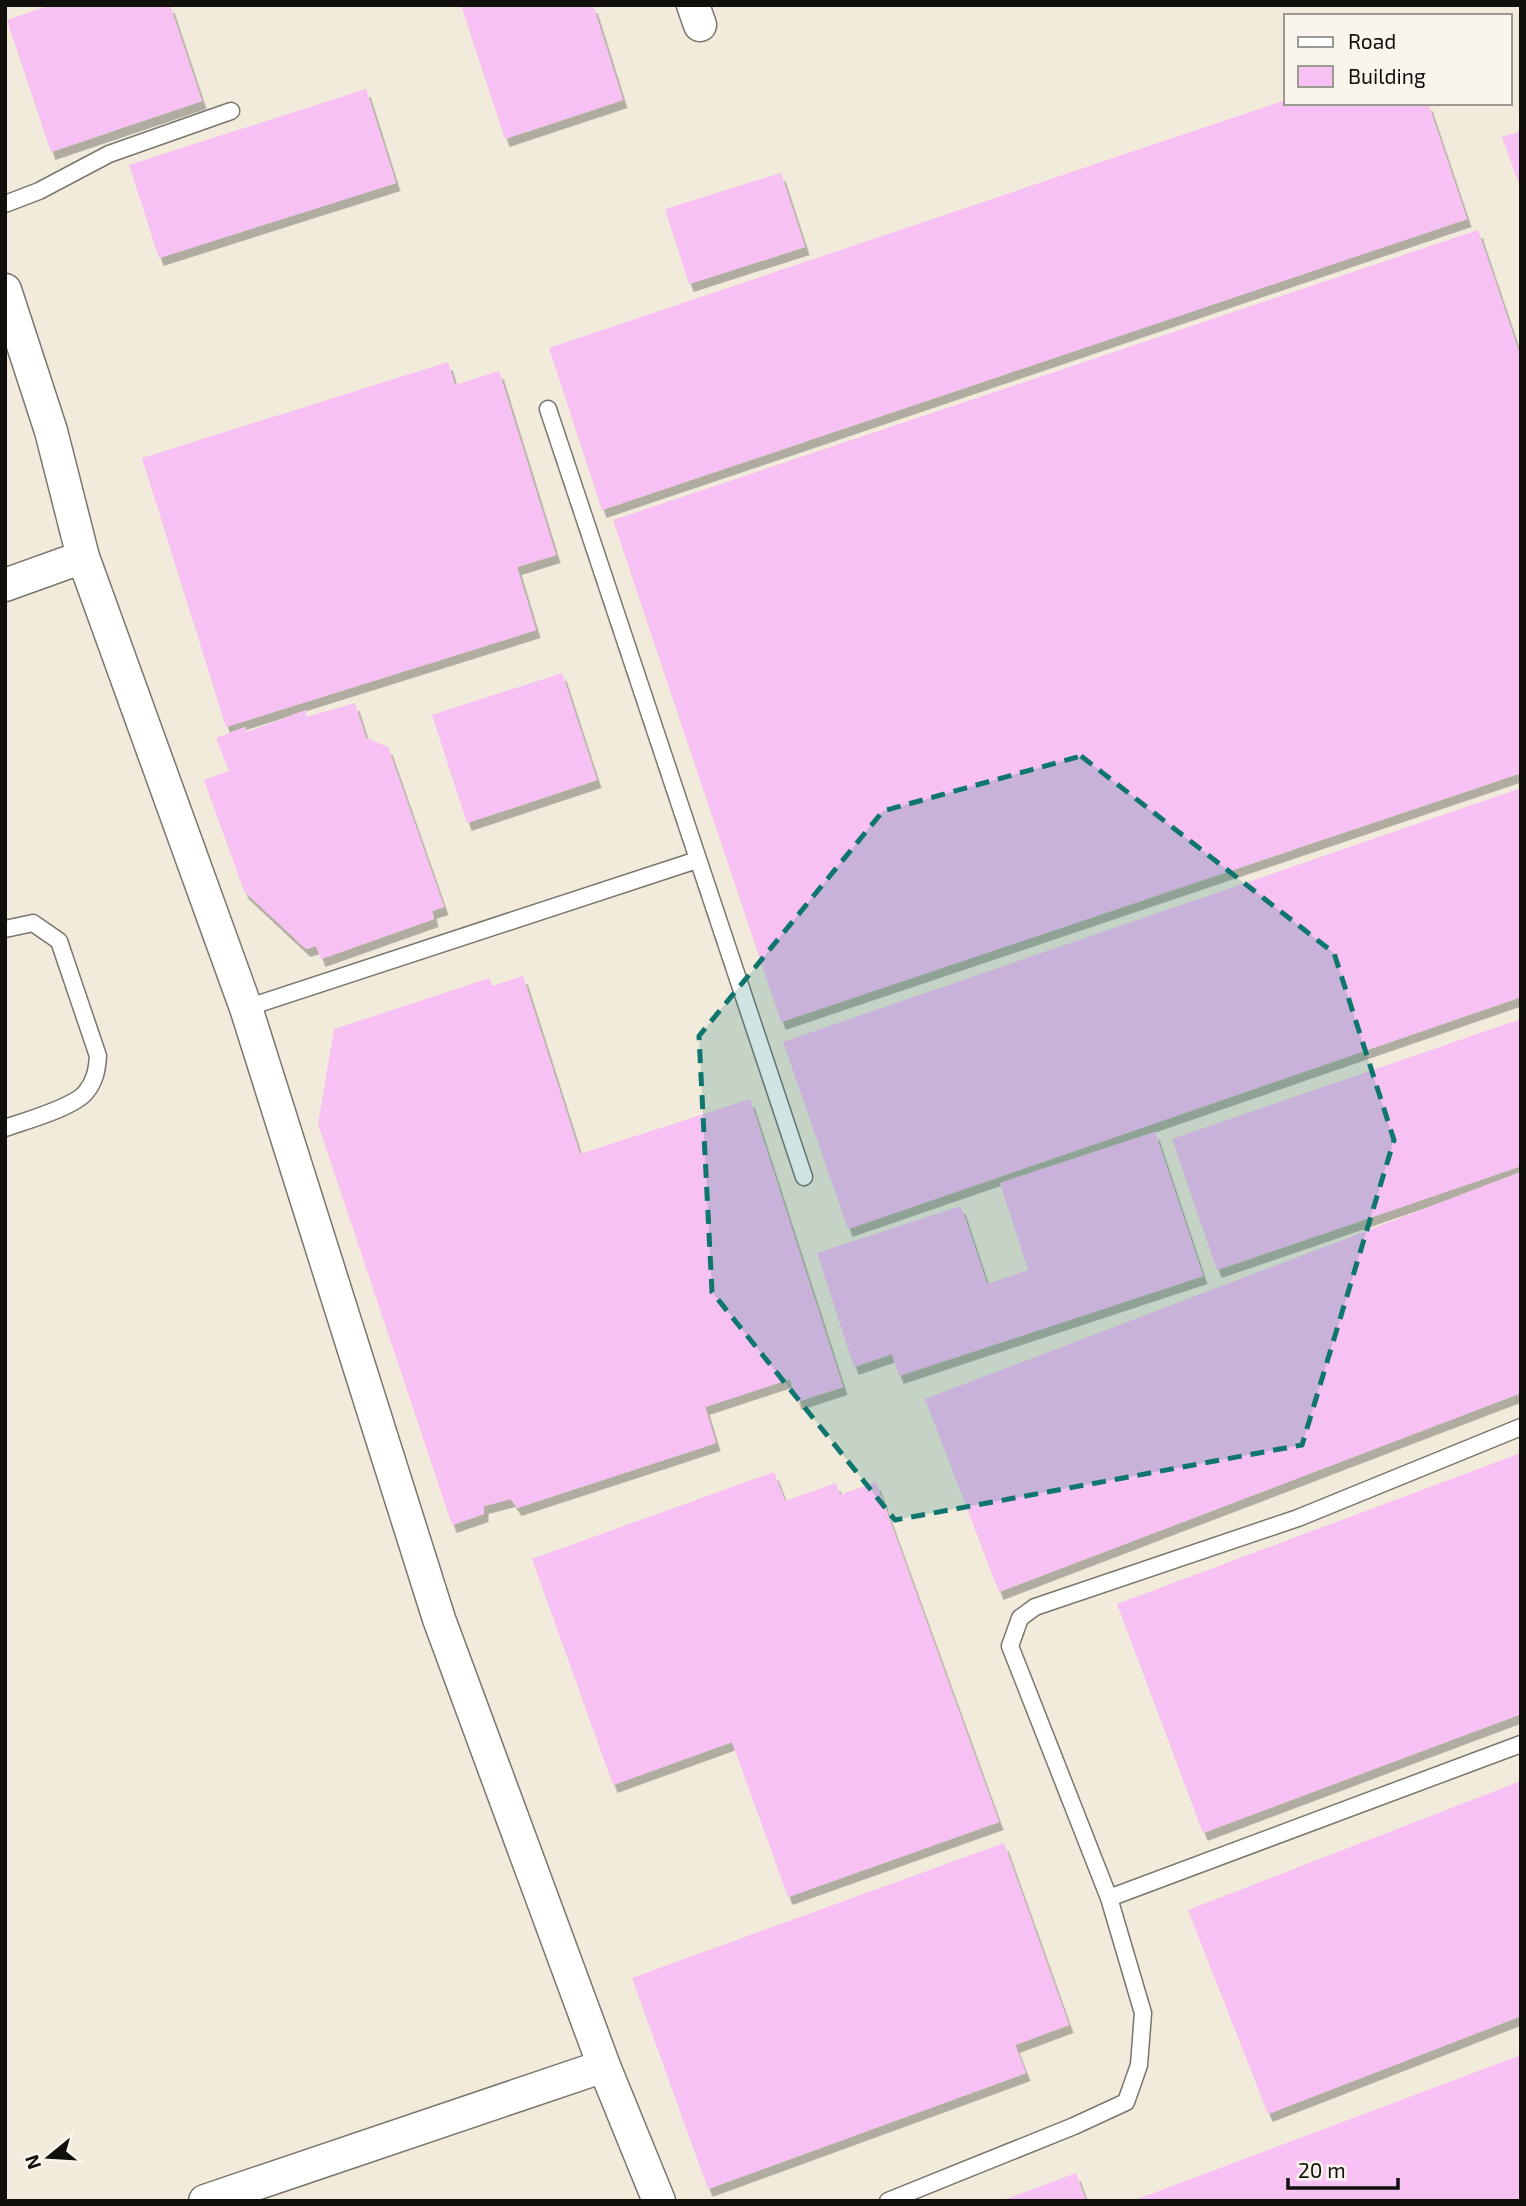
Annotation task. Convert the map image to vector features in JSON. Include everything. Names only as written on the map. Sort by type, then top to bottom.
[{"type":"street","points":[[5,290],[51,431],[83,557],[246,1008],[439,1619],[604,2066],[659,2201]]},
{"type":"street","points":[[5,585],[83,557]]},
{"type":"street","points":[[205,2201],[604,2066]]},
{"type":"lane","points":[[5,204],[39,191],[109,154],[231,111]]},
{"type":"lane","points":[[548,410],[804,1177]]},
{"type":"lane","points":[[246,1008],[697,860]]},
{"type":"lane","points":[[5,929],[33,923],[59,941],[98,1056],[96,1075],[85,1095],[54,1111],[5,1128]]},
{"type":"lane","points":[[888,2201],[1095,2118],[1126,2102],[1139,2065],[1143,2013],[1109,1898],[1010,1646],[1020,1618],[1035,1607],[1298,1518],[1521,1427]]},
{"type":"lane","points":[[1109,1898],[1521,1744]]},
{"type":"highlighted area","points":[[1081,756],[1334,953],[1394,1140],[1302,1445],[895,1520],[712,1292],[699,1036],[883,811]]},
{"type":"shaded area","points":[[5,5],[1521,5],[1521,2201],[5,2201]]},
{"type":"building","points":[[51,5],[170,5],[202,101],[51,152],[7,20]]},
{"type":"building","points":[[461,5],[593,5],[623,100],[505,139]]},
{"type":"building","points":[[366,89],[396,183],[159,258],[129,165]]},
{"type":"building","points":[[1284,101],[1284,105],[1429,105],[1467,219],[602,510],[549,348]]},
{"type":"building","points":[[1521,131],[1521,187],[1520,187],[1502,137]]},
{"type":"building","points":[[781,173],[805,247],[689,284],[665,209]]},
{"type":"building","points":[[1478,230],[1521,358],[1521,773],[781,1022],[613,520]]},
{"type":"building","points":[[448,362],[455,385],[499,371],[556,555],[517,567],[536,630],[226,727],[142,458]]},
{"type":"building","points":[[562,673],[597,780],[467,823],[432,715]]},
{"type":"building","points":[[355,703],[366,738],[388,747],[444,907],[432,911],[434,919],[321,959],[316,946],[306,949],[244,891],[204,780],[229,771],[216,738],[245,727],[247,732],[306,710],[306,717]]},
{"type":"building","points":[[1521,788],[1521,997],[848,1229],[783,1042]]},
{"type":"building","points":[[523,976],[580,1154],[750,1099],[843,1387],[797,1402],[790,1379],[705,1407],[716,1443],[517,1508],[511,1499],[484,1506],[484,1514],[452,1525],[318,1124],[334,1029],[490,978],[492,986]]},
{"type":"building","points":[[1521,1019],[1521,1166],[1217,1270],[1172,1139]]},
{"type":"building","points":[[1155,1132],[1203,1276],[899,1376],[892,1354],[854,1367],[817,1253],[961,1206],[987,1284],[1028,1270],[1000,1183]]},
{"type":"building","points":[[1521,1172],[1521,1393],[999,1592],[925,1399]]},
{"type":"building","points":[[1521,1453],[1521,1714],[1203,1833],[1117,1604]]},
{"type":"building","points":[[774,1472],[785,1501],[836,1483],[840,1495],[876,1482],[999,1822],[788,1897],[732,1742],[613,1785],[532,1559]]},
{"type":"building","points":[[1521,1781],[1521,2016],[1268,2114],[1188,1910]]},
{"type":"building","points":[[1004,1843],[1069,2025],[1015,2045],[1026,2073],[708,2189],[632,1978]]},
{"type":"building","points":[[1521,2055],[1521,2201],[1135,2201],[1135,2200]]},
{"type":"building","points":[[1076,2173],[1086,2201],[1004,2201],[1004,2200]]}]
